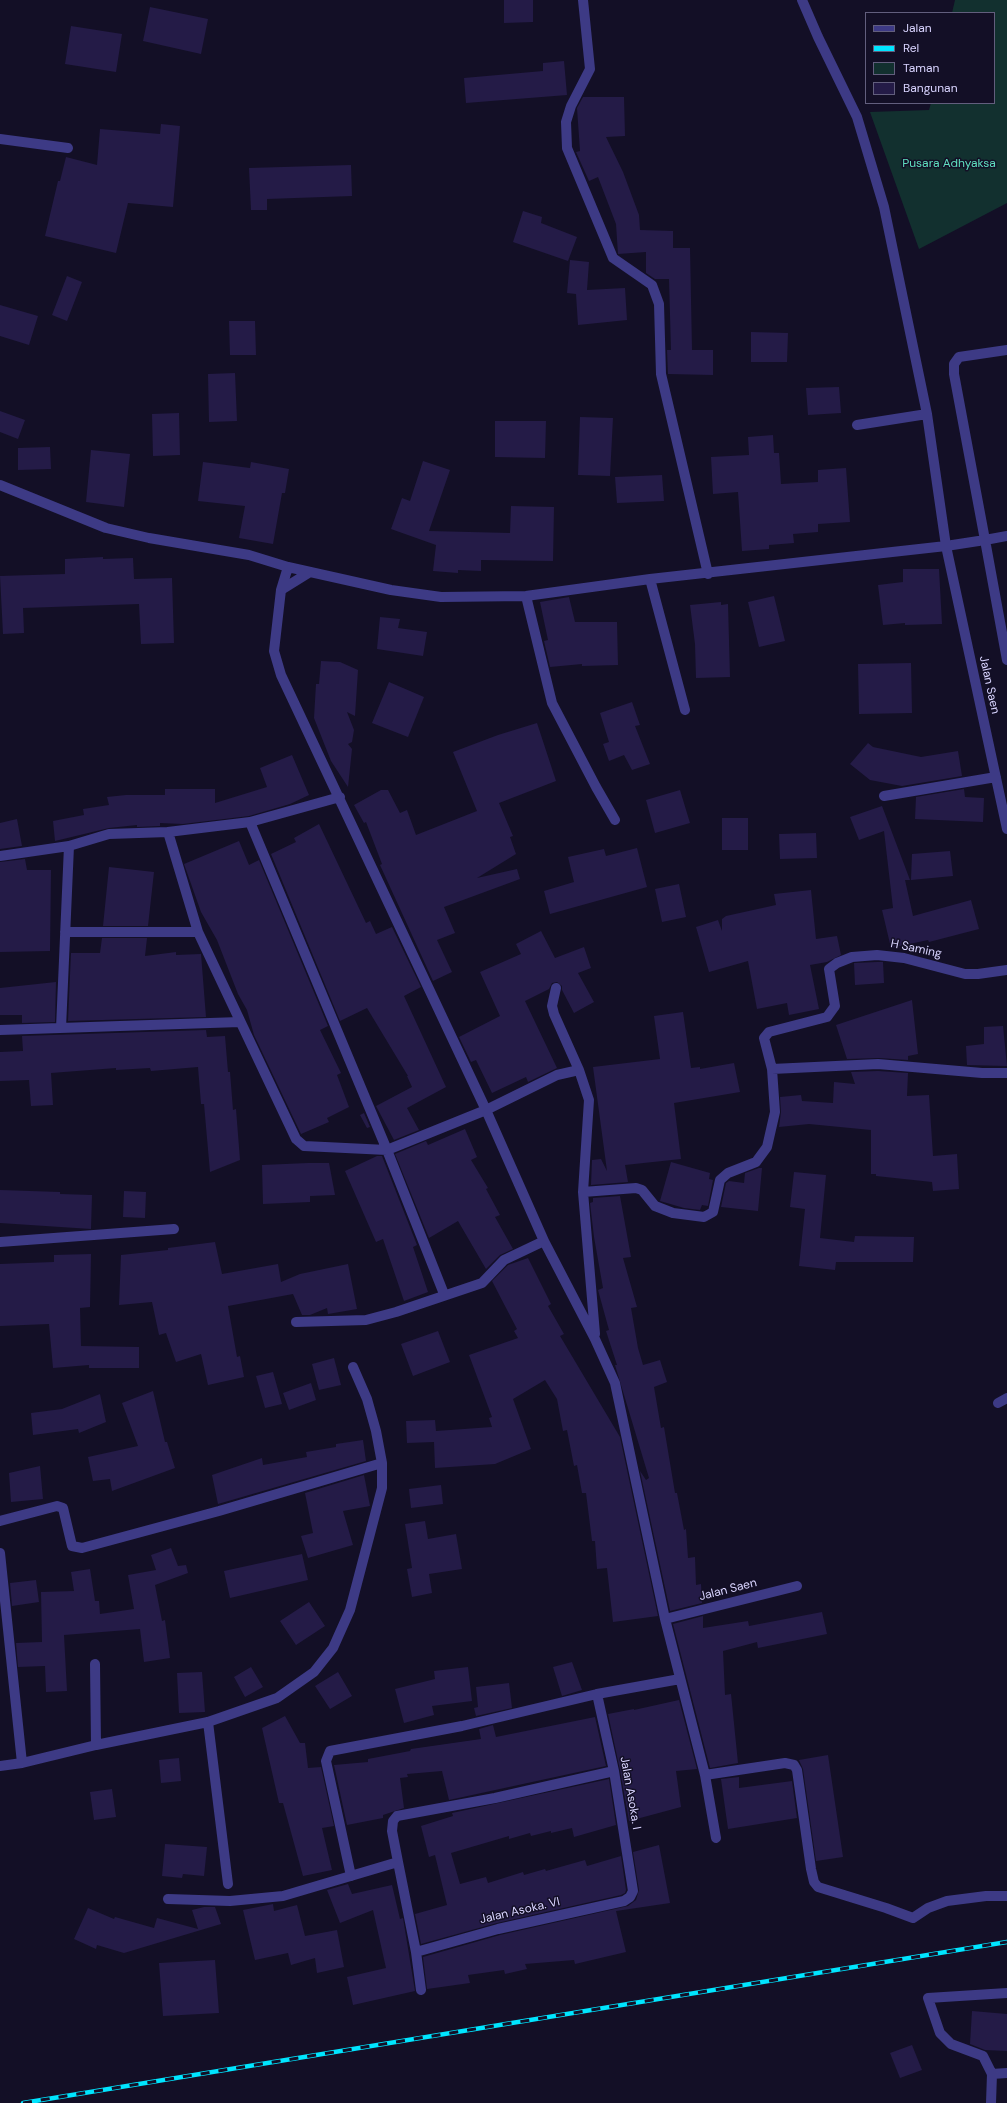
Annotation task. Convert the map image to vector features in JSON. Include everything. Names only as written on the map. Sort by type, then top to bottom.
[{"type":"street","points":[[583,0],[590,69],[571,106],[566,122],[567,148],[613,258],[652,285],[659,304],[660,374],[708,574]]},
{"type":"street","name":"Jalan Saen","points":[[802,0],[818,37],[857,116],[880,192],[926,414],[946,546],[1007,829]]},
{"type":"street","points":[[0,139],[68,148]]},
{"type":"street","points":[[1007,350],[959,357],[954,364],[954,374],[1007,660]]},
{"type":"street","points":[[857,425],[926,414]]},
{"type":"street","points":[[0,485],[106,528],[149,538],[249,556],[288,567],[391,590],[441,597],[526,596],[650,579],[708,574],[946,546],[1007,536]]},
{"type":"street","points":[[288,567],[281,590],[274,651],[281,675],[486,1110],[544,1241],[595,1339],[615,1383],[665,1619],[705,1774],[716,1838]]},
{"type":"street","points":[[281,590],[310,572]]},
{"type":"street","points":[[650,579],[666,644],[686,710]]},
{"type":"street","points":[[526,596],[552,703],[615,820]]},
{"type":"street","points":[[884,796],[996,777]]},
{"type":"street","points":[[0,856],[69,846],[109,834],[168,832],[250,822],[340,798]]},
{"type":"street","points":[[250,822],[387,1150],[444,1294]]},
{"type":"street","points":[[168,832],[198,932],[296,1139],[304,1146],[387,1150],[486,1110],[557,1075],[580,1070]]},
{"type":"street","points":[[61,1028],[69,846]]},
{"type":"street","points":[[65,932],[198,932]]},
{"type":"street","name":"H Saming","points":[[584,1192],[636,1188],[642,1190],[655,1206],[674,1213],[704,1217],[713,1212],[720,1180],[728,1173],[756,1162],[767,1147],[774,1112],[772,1069],[764,1038],[769,1032],[827,1017],[835,1006],[829,969],[838,963],[852,958],[877,955],[904,958],[965,974],[978,974],[1007,970]]},
{"type":"street","points":[[556,988],[552,1006],[554,1014],[580,1070],[589,1100],[584,1192],[595,1339]]},
{"type":"street","points":[[0,1030],[240,1022]]},
{"type":"street","points":[[772,1069],[878,1064],[982,1073],[1007,1073]]},
{"type":"street","points":[[0,1242],[174,1229]]},
{"type":"street","points":[[296,1322],[366,1320],[396,1312],[444,1294],[482,1283],[504,1260],[544,1241]]},
{"type":"street","points":[[0,1766],[22,1763],[96,1745],[208,1722],[277,1698],[314,1672],[333,1648],[352,1604],[382,1488],[382,1463],[367,1399],[353,1367]]},
{"type":"street","points":[[998,1403],[1007,1398]]},
{"type":"street","points":[[0,1521],[57,1506],[63,1508],[72,1546],[82,1548],[219,1511],[382,1463]]},
{"type":"street","points":[[0,1553],[22,1763]]},
{"type":"street","name":"Jalan Saen","points":[[665,1619],[797,1586]]},
{"type":"street","points":[[95,1664],[96,1745]]},
{"type":"street","points":[[351,1876],[326,1761],[330,1751],[462,1726],[597,1694],[680,1679]]},
{"type":"street","name":"Jalan Asoka. I","points":[[597,1694],[614,1771],[633,1890],[630,1897]]},
{"type":"street","points":[[208,1722],[228,1884]]},
{"type":"street","points":[[705,1774],[785,1763],[794,1765],[797,1770],[811,1869],[814,1882],[818,1887],[913,1918],[928,1908],[947,1901],[986,1896],[1007,1896]]},
{"type":"street","points":[[421,1990],[416,1952],[392,1831],[393,1821],[397,1816],[495,1798],[614,1771]]},
{"type":"street","points":[[168,1899],[230,1901],[283,1896],[398,1862]]},
{"type":"street","name":"Jalan Asoka. VI","points":[[416,1952],[498,1929],[624,1901],[630,1897]]},
{"type":"street","points":[[991,2103],[992,2074],[983,2056],[951,2044],[940,2033],[928,1998],[1007,1993]]},
{"type":"street","points":[[992,2074],[1007,2073]]},
{"type":"green space","name":"Pusara Adhyaksa","points":[[955,0],[1007,0],[1007,203],[919,249],[870,112],[929,110],[931,104],[995,104],[995,12],[952,12]]},
{"type":"building","points":[[504,0],[533,0],[533,22],[504,23]]},
{"type":"building","points":[[150,7],[208,19],[201,54],[143,41]]},
{"type":"building","points":[[71,26],[122,34],[116,72],[65,64]]},
{"type":"building","points":[[564,61],[567,95],[466,103],[464,78],[543,71],[543,63]]},
{"type":"building","points":[[583,97],[624,97],[625,136],[606,137],[623,172],[639,215],[640,230],[673,231],[673,248],[690,248],[692,350],[713,350],[713,375],[668,374],[667,350],[671,350],[669,279],[655,279],[646,273],[646,252],[618,254],[616,224],[598,177],[589,181],[576,152],[580,151],[577,108]]},
{"type":"building","points":[[161,124],[180,126],[173,207],[128,203],[116,253],[45,236],[58,181],[60,181],[66,157],[97,165],[100,129],[160,134]]},
{"type":"building","points":[[351,165],[352,196],[267,199],[267,210],[251,210],[249,168]]},
{"type":"building","points":[[523,211],[542,217],[541,223],[577,237],[568,261],[513,242]]},
{"type":"building","points":[[570,260],[589,262],[587,290],[625,288],[627,320],[578,325],[576,294],[567,293]]},
{"type":"building","points":[[67,276],[82,282],[67,321],[52,315]]},
{"type":"building","points":[[0,305],[38,316],[29,345],[0,336]]},
{"type":"building","points":[[229,321],[255,321],[256,355],[230,355]]},
{"type":"building","points":[[751,332],[788,333],[787,362],[751,362]]},
{"type":"building","points":[[235,373],[237,421],[209,422],[208,374]]},
{"type":"building","points":[[839,387],[841,413],[808,415],[806,388]]},
{"type":"building","points":[[0,411],[25,420],[18,439],[0,432]]},
{"type":"building","points":[[179,413],[180,455],[153,456],[152,414]]},
{"type":"building","points":[[580,417],[613,418],[610,476],[578,475]]},
{"type":"building","points":[[495,421],[546,421],[545,458],[495,457]]},
{"type":"building","points":[[773,435],[774,453],[779,453],[781,484],[818,482],[818,470],[846,468],[850,522],[818,524],[818,532],[793,534],[794,543],[769,545],[769,549],[742,551],[738,492],[713,494],[711,457],[749,455],[748,437]]},
{"type":"building","points":[[50,447],[51,469],[18,470],[18,448]]},
{"type":"building","points":[[91,450],[130,454],[124,507],[86,502]]},
{"type":"building","points":[[423,461],[450,470],[429,531],[510,533],[511,506],[554,507],[553,561],[481,560],[481,571],[458,570],[458,573],[433,571],[436,545],[391,529],[402,498],[410,501]]},
{"type":"building","points":[[203,462],[250,468],[251,462],[289,469],[285,493],[282,493],[273,544],[239,538],[245,506],[198,501]]},
{"type":"building","points":[[662,475],[664,501],[617,503],[615,477]]},
{"type":"building","points":[[103,557],[103,559],[133,558],[134,579],[172,578],[174,643],[141,644],[139,604],[23,608],[24,633],[3,634],[0,576],[65,574],[65,559]]},
{"type":"building","points":[[903,569],[939,569],[942,624],[905,625],[905,623],[883,625],[878,585],[903,582]]},
{"type":"building","points":[[774,596],[785,641],[759,647],[748,602]]},
{"type":"building","points":[[569,597],[575,622],[617,622],[618,665],[582,666],[582,664],[550,667],[544,641],[548,640],[540,602]]},
{"type":"building","points":[[721,602],[721,605],[728,604],[730,677],[696,678],[695,644],[690,605]]},
{"type":"building","points":[[380,617],[400,619],[398,628],[427,632],[423,656],[377,649]]},
{"type":"building","points":[[321,661],[340,662],[358,670],[355,716],[347,712],[354,730],[352,742],[348,744],[352,749],[348,787],[331,761],[314,718],[316,684],[319,684]]},
{"type":"building","points":[[911,663],[912,713],[859,714],[858,664]]},
{"type":"building","points":[[389,682],[424,697],[408,737],[372,723]]},
{"type":"building","points":[[632,702],[640,725],[635,726],[650,764],[632,770],[624,755],[609,761],[603,744],[609,742],[600,713]]},
{"type":"building","points":[[537,723],[556,781],[499,803],[513,836],[510,837],[516,854],[477,878],[517,869],[520,879],[444,907],[455,933],[437,940],[452,972],[433,981],[380,865],[382,864],[366,822],[364,823],[354,805],[381,790],[388,790],[400,813],[407,810],[416,835],[477,811],[453,752],[498,735]]},
{"type":"building","points":[[868,743],[873,747],[921,757],[958,751],[962,776],[902,786],[870,780],[850,764]]},
{"type":"building","points":[[292,755],[309,795],[290,804],[249,816],[183,824],[160,823],[160,826],[137,827],[137,825],[109,828],[55,841],[53,821],[84,815],[83,809],[109,805],[107,797],[126,795],[165,795],[165,789],[215,789],[215,803],[267,787],[260,768]]},
{"type":"building","points":[[964,789],[965,797],[984,798],[983,822],[915,819],[916,797]]},
{"type":"building","points":[[680,790],[690,823],[655,833],[646,800]]},
{"type":"building","points":[[882,806],[910,880],[905,880],[913,916],[971,900],[979,929],[929,942],[928,940],[891,948],[882,910],[893,908],[884,831],[859,840],[850,817]]},
{"type":"building","points":[[722,818],[748,818],[748,850],[722,850]]},
{"type":"building","points":[[17,819],[22,846],[0,849],[0,823]]},
{"type":"building","points":[[319,824],[366,923],[370,921],[376,934],[392,927],[421,987],[404,996],[446,1087],[407,1108],[419,1130],[394,1140],[376,1106],[412,1087],[408,1076],[367,1008],[340,1021],[271,854],[296,842],[294,838]]},
{"type":"building","points":[[816,833],[817,858],[780,859],[779,834]]},
{"type":"building","points":[[239,841],[249,865],[259,860],[328,1026],[320,1030],[341,1073],[337,1075],[349,1107],[327,1118],[329,1122],[301,1134],[254,1035],[247,1010],[238,994],[217,940],[201,912],[184,864]]},
{"type":"building","points":[[637,848],[647,887],[550,914],[544,891],[574,882],[568,857],[604,849],[606,856]]},
{"type":"building","points":[[950,851],[953,876],[911,880],[912,854]]},
{"type":"building","points":[[25,859],[27,870],[51,870],[50,951],[0,952],[0,862]]},
{"type":"building","points":[[109,867],[154,872],[148,926],[103,926]]},
{"type":"building","points":[[679,884],[686,917],[662,922],[655,889]]},
{"type":"building","points":[[811,890],[816,939],[837,936],[841,955],[827,962],[810,965],[819,1009],[789,1015],[787,1003],[757,1009],[748,961],[709,972],[696,927],[718,920],[722,931],[722,919],[726,916],[776,905],[774,894]]},
{"type":"building","points":[[541,931],[555,958],[584,947],[591,968],[578,973],[594,1002],[574,1013],[562,990],[562,986],[557,982],[552,983],[549,989],[525,1001],[557,1068],[528,1082],[526,1077],[492,1093],[476,1060],[471,1062],[459,1037],[500,1016],[480,972],[521,954],[516,944]]},
{"type":"building","points":[[102,938],[147,938],[145,956],[176,952],[176,955],[201,954],[206,1017],[68,1021],[71,953],[100,953]]},
{"type":"building","points":[[883,962],[884,983],[855,985],[854,963]]},
{"type":"building","points":[[56,982],[55,1022],[22,1023],[22,1015],[0,1015],[0,988]]},
{"type":"building","points":[[912,1000],[918,1054],[908,1056],[908,1060],[879,1058],[847,1059],[836,1025]]},
{"type":"building","points":[[683,1012],[691,1068],[700,1067],[700,1069],[734,1063],[740,1092],[674,1103],[681,1159],[625,1165],[628,1182],[591,1185],[592,1160],[601,1159],[607,1171],[593,1067],[660,1059],[654,1016]]},
{"type":"building","points":[[1003,1026],[1007,1066],[967,1065],[966,1046],[984,1044],[984,1027]]},
{"type":"building","points":[[206,1030],[207,1037],[225,1036],[233,1110],[236,1109],[240,1160],[210,1172],[204,1104],[201,1104],[198,1067],[151,1071],[150,1068],[116,1070],[116,1068],[51,1073],[53,1105],[31,1106],[29,1080],[0,1081],[0,1052],[23,1051],[22,1036]]},
{"type":"building","points":[[878,1071],[908,1073],[907,1096],[929,1095],[933,1156],[957,1154],[959,1189],[933,1191],[932,1182],[876,1176],[876,1174],[871,1174],[871,1130],[809,1124],[779,1127],[781,1112],[780,1097],[801,1095],[802,1101],[833,1103],[834,1082],[855,1084],[851,1072]]},
{"type":"building","points":[[364,1113],[370,1127],[367,1128],[360,1115]]},
{"type":"building","points":[[465,1129],[477,1157],[471,1160],[488,1188],[486,1189],[500,1215],[495,1217],[513,1249],[500,1255],[486,1269],[458,1221],[429,1238],[395,1154],[426,1141],[428,1145]]},
{"type":"building","points":[[377,1156],[382,1156],[417,1245],[413,1247],[428,1292],[404,1301],[383,1239],[376,1242],[345,1171]]},
{"type":"building","points":[[671,1162],[710,1173],[709,1179],[713,1180],[708,1206],[702,1205],[700,1210],[684,1208],[660,1201]]},
{"type":"building","points":[[329,1163],[335,1195],[310,1196],[310,1202],[263,1204],[262,1165]]},
{"type":"building","points":[[762,1168],[758,1211],[721,1207],[726,1183],[729,1181],[744,1183],[745,1173]]},
{"type":"building","points":[[794,1172],[826,1175],[820,1238],[854,1242],[855,1236],[914,1237],[913,1262],[836,1262],[835,1270],[799,1266],[805,1209],[790,1207]]},
{"type":"building","points":[[0,1190],[60,1192],[60,1194],[92,1195],[91,1229],[0,1223]]},
{"type":"building","points":[[124,1191],[146,1192],[145,1218],[123,1217]]},
{"type":"building","points":[[620,1196],[631,1257],[623,1258],[637,1307],[631,1308],[638,1348],[643,1365],[660,1360],[667,1382],[654,1387],[661,1428],[664,1427],[675,1493],[677,1493],[684,1530],[686,1529],[688,1558],[695,1557],[696,1585],[701,1584],[702,1603],[670,1611],[640,1471],[646,1480],[649,1478],[615,1365],[617,1365],[606,1331],[609,1330],[598,1290],[603,1288],[590,1203],[593,1202],[593,1198]]},
{"type":"building","points":[[215,1242],[222,1274],[278,1264],[281,1282],[300,1274],[348,1264],[357,1309],[328,1314],[327,1308],[310,1315],[302,1315],[293,1294],[228,1306],[237,1357],[240,1356],[244,1377],[208,1385],[201,1354],[176,1362],[166,1333],[159,1335],[152,1302],[119,1305],[121,1255],[168,1250],[168,1248]]},
{"type":"building","points":[[91,1254],[90,1307],[80,1308],[81,1346],[139,1347],[139,1368],[89,1368],[89,1365],[53,1368],[49,1324],[0,1326],[0,1264],[54,1262],[54,1255]]},
{"type":"building","points":[[528,1258],[551,1304],[548,1306],[564,1334],[560,1336],[620,1437],[658,1616],[613,1622],[607,1568],[597,1569],[595,1541],[592,1541],[586,1493],[582,1493],[577,1465],[574,1466],[567,1430],[563,1431],[557,1399],[545,1380],[513,1399],[531,1449],[495,1464],[435,1468],[434,1442],[407,1443],[406,1421],[435,1420],[436,1431],[492,1427],[489,1418],[492,1417],[469,1355],[518,1338],[514,1331],[517,1329],[492,1281],[508,1265]]},
{"type":"building","points":[[438,1331],[450,1362],[413,1376],[401,1344]]},
{"type":"building","points":[[334,1358],[341,1385],[319,1390],[312,1364]]},
{"type":"building","points":[[273,1372],[282,1404],[265,1408],[256,1376]]},
{"type":"building","points":[[311,1383],[316,1400],[289,1410],[283,1393]]},
{"type":"building","points":[[153,1391],[165,1442],[167,1442],[175,1468],[112,1491],[110,1479],[93,1481],[88,1457],[138,1446],[122,1403]]},
{"type":"building","points":[[100,1394],[106,1422],[79,1433],[78,1429],[33,1435],[31,1413],[62,1409]]},
{"type":"building","points":[[363,1440],[366,1461],[218,1504],[212,1475],[262,1458],[263,1465],[307,1457],[306,1452],[336,1447],[336,1444]]},
{"type":"building","points":[[40,1466],[43,1499],[11,1502],[9,1473]]},
{"type":"building","points":[[364,1475],[370,1506],[343,1511],[353,1545],[308,1558],[301,1536],[313,1533],[305,1493]]},
{"type":"building","points":[[441,1485],[443,1504],[411,1508],[409,1489]]},
{"type":"building","points":[[425,1521],[428,1539],[456,1534],[462,1569],[429,1574],[432,1593],[412,1597],[407,1569],[412,1568],[405,1524]]},
{"type":"building","points":[[171,1548],[178,1566],[186,1565],[188,1573],[155,1585],[162,1621],[165,1620],[170,1658],[144,1662],[140,1629],[64,1635],[67,1691],[46,1692],[45,1666],[18,1667],[16,1643],[42,1642],[41,1592],[74,1591],[71,1572],[90,1569],[95,1601],[99,1601],[100,1614],[134,1609],[128,1575],[156,1570],[151,1555]]},
{"type":"building","points":[[302,1554],[308,1580],[230,1598],[224,1571]]},
{"type":"building","points":[[36,1580],[39,1602],[12,1606],[10,1583]]},
{"type":"building","points":[[309,1602],[325,1626],[296,1645],[280,1621]]},
{"type":"building","points":[[822,1612],[827,1634],[758,1648],[757,1642],[723,1651],[725,1695],[731,1694],[738,1763],[710,1768],[673,1624],[703,1616],[703,1628],[748,1621],[749,1626]]},
{"type":"building","points":[[572,1662],[582,1690],[562,1696],[553,1667]]},
{"type":"building","points":[[251,1667],[263,1687],[245,1697],[234,1677]]},
{"type":"building","points":[[468,1667],[472,1701],[432,1706],[434,1715],[404,1723],[395,1689],[435,1679],[434,1671]]},
{"type":"building","points":[[202,1672],[205,1712],[179,1713],[177,1673]]},
{"type":"building","points":[[338,1672],[352,1696],[330,1709],[315,1686]]},
{"type":"building","points":[[509,1683],[512,1708],[476,1716],[474,1708],[478,1707],[476,1687]]},
{"type":"building","points":[[679,1700],[697,1769],[676,1771],[681,1807],[629,1821],[608,1714]]},
{"type":"building","points":[[285,1716],[300,1743],[305,1743],[308,1768],[321,1767],[334,1826],[322,1828],[332,1870],[303,1876],[283,1803],[279,1803],[262,1728]]},
{"type":"building","points":[[595,1717],[606,1766],[449,1800],[442,1771],[407,1774],[408,1777],[400,1778],[404,1808],[383,1815],[383,1818],[347,1825],[334,1765],[368,1762],[368,1759],[410,1751],[411,1749],[481,1739],[479,1729],[493,1725],[496,1737]]},
{"type":"building","points":[[828,1755],[843,1857],[816,1861],[803,1769],[799,1760]]},
{"type":"building","points":[[179,1758],[181,1781],[161,1783],[159,1760]]},
{"type":"building","points":[[739,1777],[739,1788],[792,1781],[797,1818],[728,1829],[721,1779]]},
{"type":"building","points":[[609,1779],[616,1825],[574,1837],[572,1828],[531,1836],[530,1833],[509,1839],[509,1836],[451,1853],[460,1884],[486,1877],[488,1883],[523,1872],[524,1875],[545,1869],[546,1871],[585,1860],[587,1866],[621,1856],[626,1890],[625,1893],[497,1923],[421,1944],[415,1914],[447,1905],[435,1855],[429,1857],[421,1826],[453,1816],[452,1813]]},
{"type":"building","points":[[112,1789],[116,1817],[94,1820],[90,1792]]},
{"type":"building","points":[[165,1844],[207,1847],[204,1876],[183,1874],[182,1878],[162,1876]]},
{"type":"building","points":[[659,1845],[670,1903],[616,1911],[626,1952],[575,1964],[574,1960],[525,1964],[527,1969],[505,1974],[504,1970],[468,1975],[470,1983],[427,1989],[423,1957],[500,1935],[628,1906],[636,1900],[639,1890],[633,1852]]},
{"type":"building","points":[[348,1884],[352,1894],[392,1885],[400,1919],[403,1918],[415,1991],[353,2005],[347,1977],[386,1968],[373,1910],[340,1923],[327,1890]]},
{"type":"building","points":[[273,1904],[274,1911],[297,1905],[305,1936],[337,1930],[344,1967],[317,1973],[315,1958],[291,1965],[288,1953],[255,1960],[243,1910]]},
{"type":"building","points":[[204,1907],[215,1907],[221,1924],[124,1953],[97,1945],[96,1949],[74,1939],[88,1908],[114,1919],[115,1917],[154,1928],[157,1918],[198,1929],[192,1910]]},
{"type":"building","points":[[215,1960],[219,2013],[163,2016],[159,1963]]},
{"type":"building","points":[[972,2011],[1007,2014],[1007,2051],[985,2050],[970,2044]]},
{"type":"building","points":[[912,2045],[922,2070],[900,2078],[890,2053]]},
{"type":"railway","points":[[23,2103],[1007,1942]]}]
